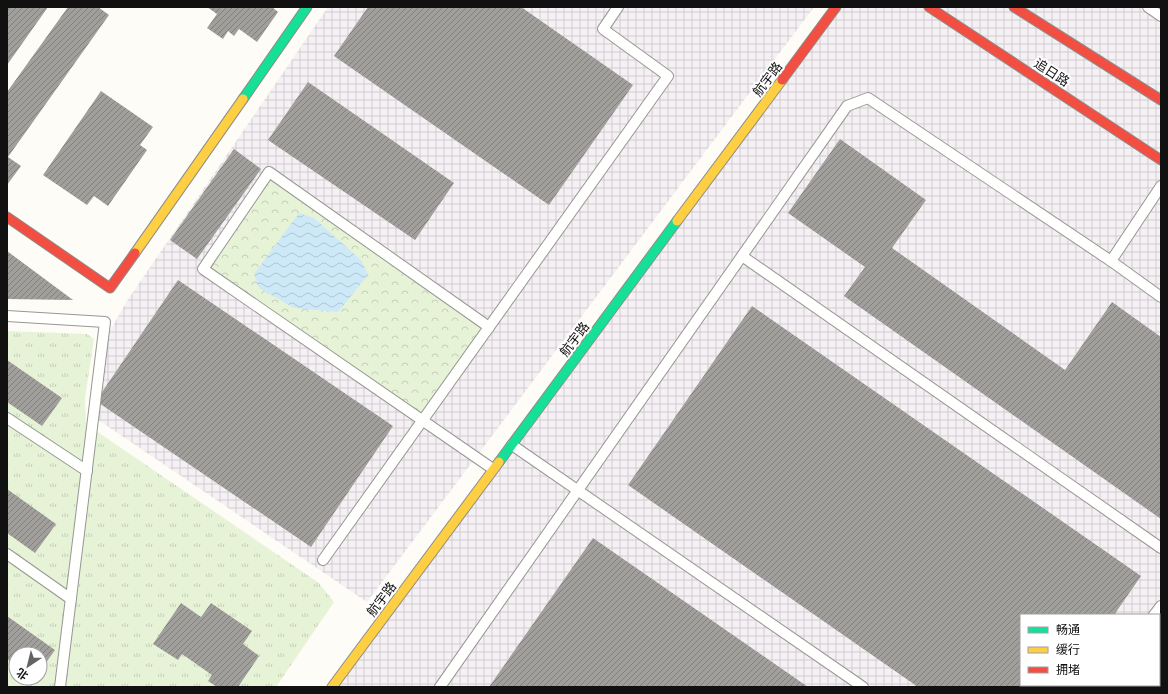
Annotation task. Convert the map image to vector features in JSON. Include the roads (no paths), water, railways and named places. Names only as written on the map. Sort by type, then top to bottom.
[{"type":"street","points":[[7,217],[110,288],[307,7]]},
{"type":"street","name":"航宇路","points":[[332,687],[836,7]]},
{"type":"street","name":"追日路","points":[[928,7],[1161,160]]},
{"type":"street","points":[[1014,7],[1161,100]]},
{"type":"lane","points":[[323,560],[668,76],[603,29],[618,7]]},
{"type":"lane","points":[[1148,7],[1161,16]]},
{"type":"lane","points":[[440,687],[847,106],[868,98],[1111,261],[1161,297]]},
{"type":"lane","points":[[489,327],[270,172],[203,269],[493,469]]},
{"type":"lane","points":[[1111,261],[1161,186]]},
{"type":"lane","points":[[742,256],[1161,548]]},
{"type":"lane","points":[[7,316],[105,322],[60,687]]},
{"type":"lane","points":[[7,418],[87,471]]},
{"type":"lane","points":[[512,445],[863,687]]},
{"type":"lane","points":[[7,554],[71,599]]},
{"type":"lane","points":[[1155,614],[1161,606]]},
{"type":"water","points":[[299,213],[314,218],[361,260],[368,275],[338,312],[294,308],[259,288],[254,274]]}]
